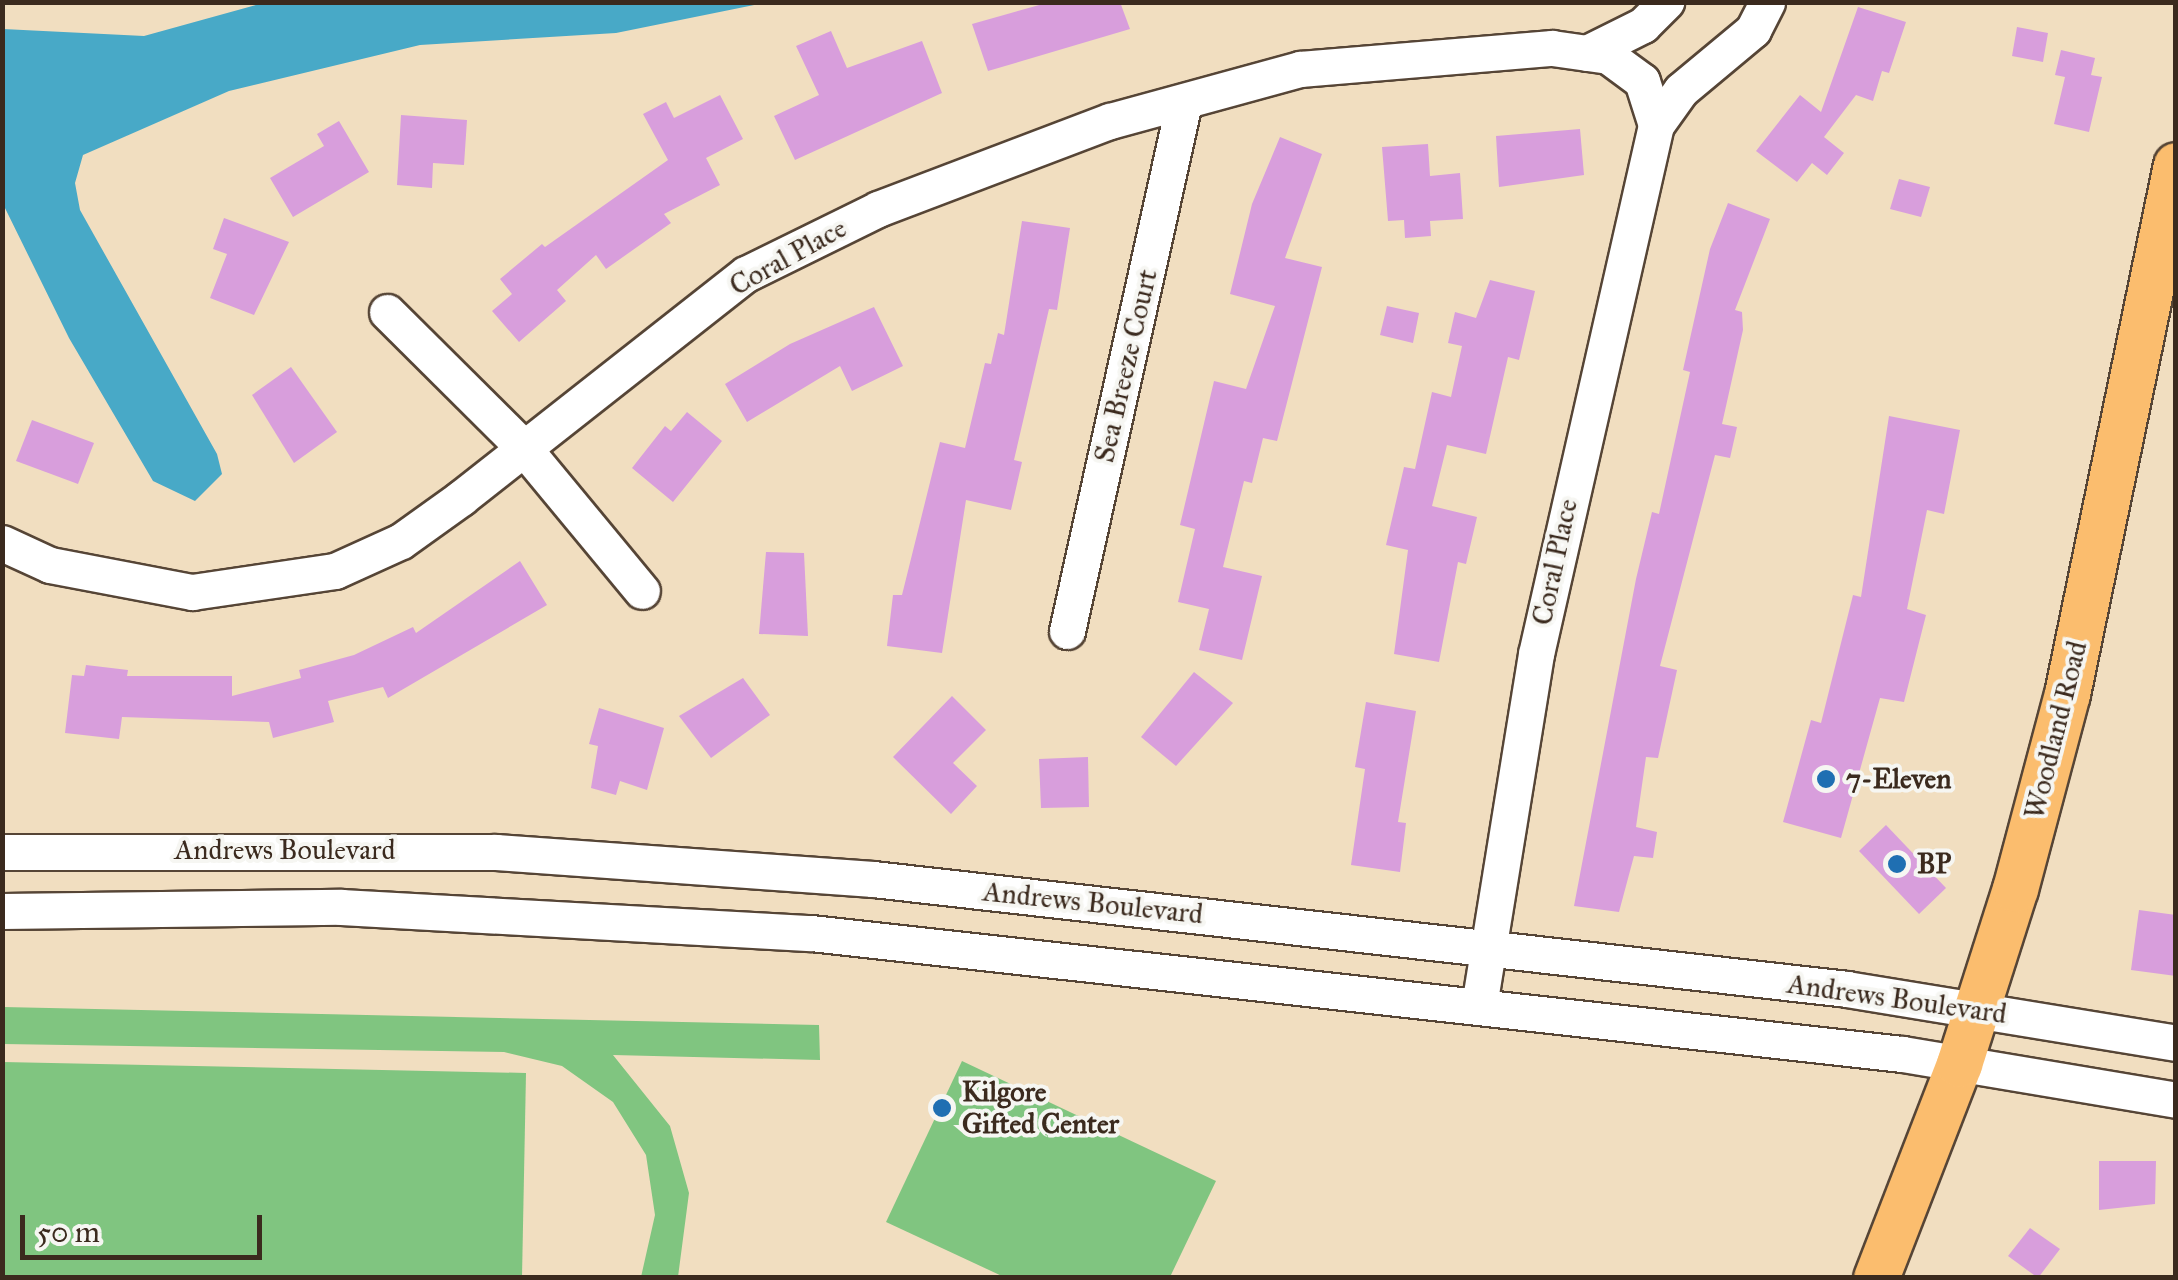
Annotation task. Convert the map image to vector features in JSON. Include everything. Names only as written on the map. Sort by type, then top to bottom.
[{"type":"main road","name":"Woodland Road","points":[[1876,1278],[1977,1009],[2067,694],[2176,165]]},
{"type":"street","points":[[1586,53],[1643,25],[1666,2]]},
{"type":"street","name":"Coral Place","points":[[1478,1004],[1555,559],[1656,125],[1681,90],[1753,30],[1766,2]]},
{"type":"street","name":"Coral Place","points":[[2,543],[50,565],[121,583],[192,592],[260,587],[335,571],[401,540],[746,274],[878,208],[1110,121],[1300,69],[1552,48],[1608,56],[1642,81],[1656,125]]},
{"type":"street","name":"Sea Breeze Court","points":[[1067,631],[1184,102]]},
{"type":"street","points":[[388,312],[522,446],[642,591]]},
{"type":"street","name":"Andrews Boulevard","points":[[2,852],[389,850],[617,859],[968,888],[1977,1009],[2176,1042]]},
{"type":"street","name":"Andrews Boulevard","points":[[2,911],[341,907],[643,920],[1478,1004],[1959,1064],[2176,1100]]},
{"type":"green space","points":[[3,1007],[819,1025],[820,1060],[613,1055],[670,1126],[689,1193],[678,1277],[641,1277],[655,1215],[646,1155],[613,1102],[562,1066],[504,1052],[3,1044]]},
{"type":"green space","points":[[962,1061],[1216,1181],[1170,1277],[1004,1277],[886,1222]]},
{"type":"green space","points":[[3,1062],[526,1073],[522,1277],[3,1277]]},
{"type":"water","points":[[267,2],[764,3],[616,33],[420,45],[229,91],[83,155],[75,183],[80,210],[217,454],[222,474],[195,501],[153,481],[69,338],[3,204],[3,29],[144,36]]},
{"type":"building","points":[[1050,2],[1120,2],[1130,29],[988,71],[972,24]]},
{"type":"building","points":[[1858,7],[1906,22],[1889,73],[1882,71],[1873,101],[1856,95],[1824,137],[1844,153],[1827,175],[1812,163],[1797,182],[1756,151],[1800,95],[1821,112]]},
{"type":"building","points":[[2017,27],[2048,33],[2043,62],[2012,56]]},
{"type":"building","points":[[831,31],[847,68],[922,41],[942,93],[795,160],[774,116],[819,95],[796,46]]},
{"type":"building","points":[[2061,50],[2095,58],[2091,75],[2102,77],[2089,132],[2054,124],[2065,77],[2055,75]]},
{"type":"building","points":[[720,95],[743,139],[706,158],[720,185],[664,214],[671,223],[606,269],[596,255],[557,290],[566,301],[519,342],[492,311],[512,294],[500,279],[542,244],[545,247],[668,160],[643,114],[666,102],[674,118]]},
{"type":"building","points":[[401,115],[467,120],[464,165],[433,163],[432,188],[397,185]]},
{"type":"building","points":[[339,121],[369,172],[293,217],[270,178],[324,146],[317,134]]},
{"type":"building","points":[[1580,129],[1584,175],[1499,187],[1496,136]]},
{"type":"building","points":[[1280,137],[1322,154],[1285,258],[1322,267],[1277,441],[1263,438],[1252,483],[1244,481],[1223,567],[1262,576],[1242,660],[1199,650],[1209,609],[1178,602],[1195,529],[1180,525],[1214,381],[1246,389],[1275,306],[1230,294],[1252,204]]},
{"type":"building","points":[[1428,144],[1430,176],[1460,173],[1463,219],[1430,221],[1431,236],[1405,238],[1404,220],[1388,221],[1382,147]]},
{"type":"building","points":[[1899,179],[1930,187],[1921,217],[1890,209]]},
{"type":"building","points":[[1728,203],[1770,219],[1735,310],[1742,312],[1743,330],[1722,424],[1737,427],[1730,458],[1715,455],[1660,666],[1677,670],[1658,758],[1646,757],[1636,827],[1657,832],[1653,858],[1634,856],[1619,912],[1574,906],[1636,579],[1652,512],[1659,514],[1690,372],[1683,370],[1710,249]]},
{"type":"building","points":[[224,218],[289,242],[254,315],[210,298],[227,254],[213,249]]},
{"type":"building","points":[[1022,221],[1070,228],[1057,310],[1049,309],[1014,460],[1022,462],[1011,510],[966,500],[942,653],[887,646],[893,595],[902,595],[940,442],[965,448],[985,363],[991,364],[998,333],[1004,335]]},
{"type":"building","points":[[1490,280],[1535,291],[1519,360],[1508,357],[1486,454],[1447,445],[1432,506],[1477,517],[1466,564],[1458,562],[1439,662],[1394,654],[1408,550],[1386,545],[1404,467],[1415,469],[1432,392],[1451,397],[1462,346],[1448,343],[1455,312],[1476,318]]},
{"type":"building","points":[[1387,306],[1419,313],[1413,343],[1380,335]]},
{"type":"building","points":[[874,307],[903,366],[852,391],[840,366],[747,422],[725,384],[790,344]]},
{"type":"building","points":[[291,367],[337,432],[294,463],[252,395]]},
{"type":"building","points":[[687,412],[722,441],[673,502],[632,468],[665,426],[671,431]]},
{"type":"building","points":[[1889,416],[1960,430],[1944,514],[1927,510],[1907,609],[1926,615],[1904,702],[1880,698],[1841,838],[1783,822],[1811,720],[1821,723],[1853,595],[1861,597]]},
{"type":"building","points":[[32,420],[94,443],[78,484],[16,461]]},
{"type":"building","points":[[766,552],[804,553],[808,636],[759,634]]},
{"type":"building","points":[[520,561],[547,605],[388,698],[383,687],[328,701],[334,722],[273,738],[269,722],[122,717],[119,739],[65,733],[72,675],[84,676],[86,665],[128,670],[127,676],[232,676],[232,696],[301,678],[299,670],[354,655],[413,627],[416,633]]},
{"type":"building","points":[[1194,672],[1233,703],[1176,766],[1141,737]]},
{"type":"building","points":[[743,678],[770,715],[711,758],[679,716]]},
{"type":"building","points":[[952,696],[986,730],[953,763],[977,786],[951,814],[893,757]]},
{"type":"building","points":[[1366,702],[1416,711],[1398,822],[1406,823],[1400,872],[1351,865],[1365,769],[1355,767]]},
{"type":"building","points":[[599,708],[664,728],[647,790],[620,781],[616,795],[591,788],[598,746],[589,744]]},
{"type":"building","points":[[1088,757],[1089,807],[1041,808],[1039,759]]},
{"type":"building","name":"BP","points":[[1886,825],[1946,888],[1919,914],[1859,851]]},
{"type":"building","points":[[2139,910],[2176,915],[2176,976],[2131,970]]},
{"type":"building","points":[[2099,1161],[2156,1161],[2155,1204],[2099,1210]]},
{"type":"building","points":[[2030,1228],[2060,1249],[2038,1278],[2008,1256]]},
{"type":"place","name":"7-Eleven","points":[[1826,779]]},
{"type":"place","name":"BP","points":[[1897,864]]},
{"type":"place","name":"Kilgore Gifted Center","points":[[942,1108]]}]
